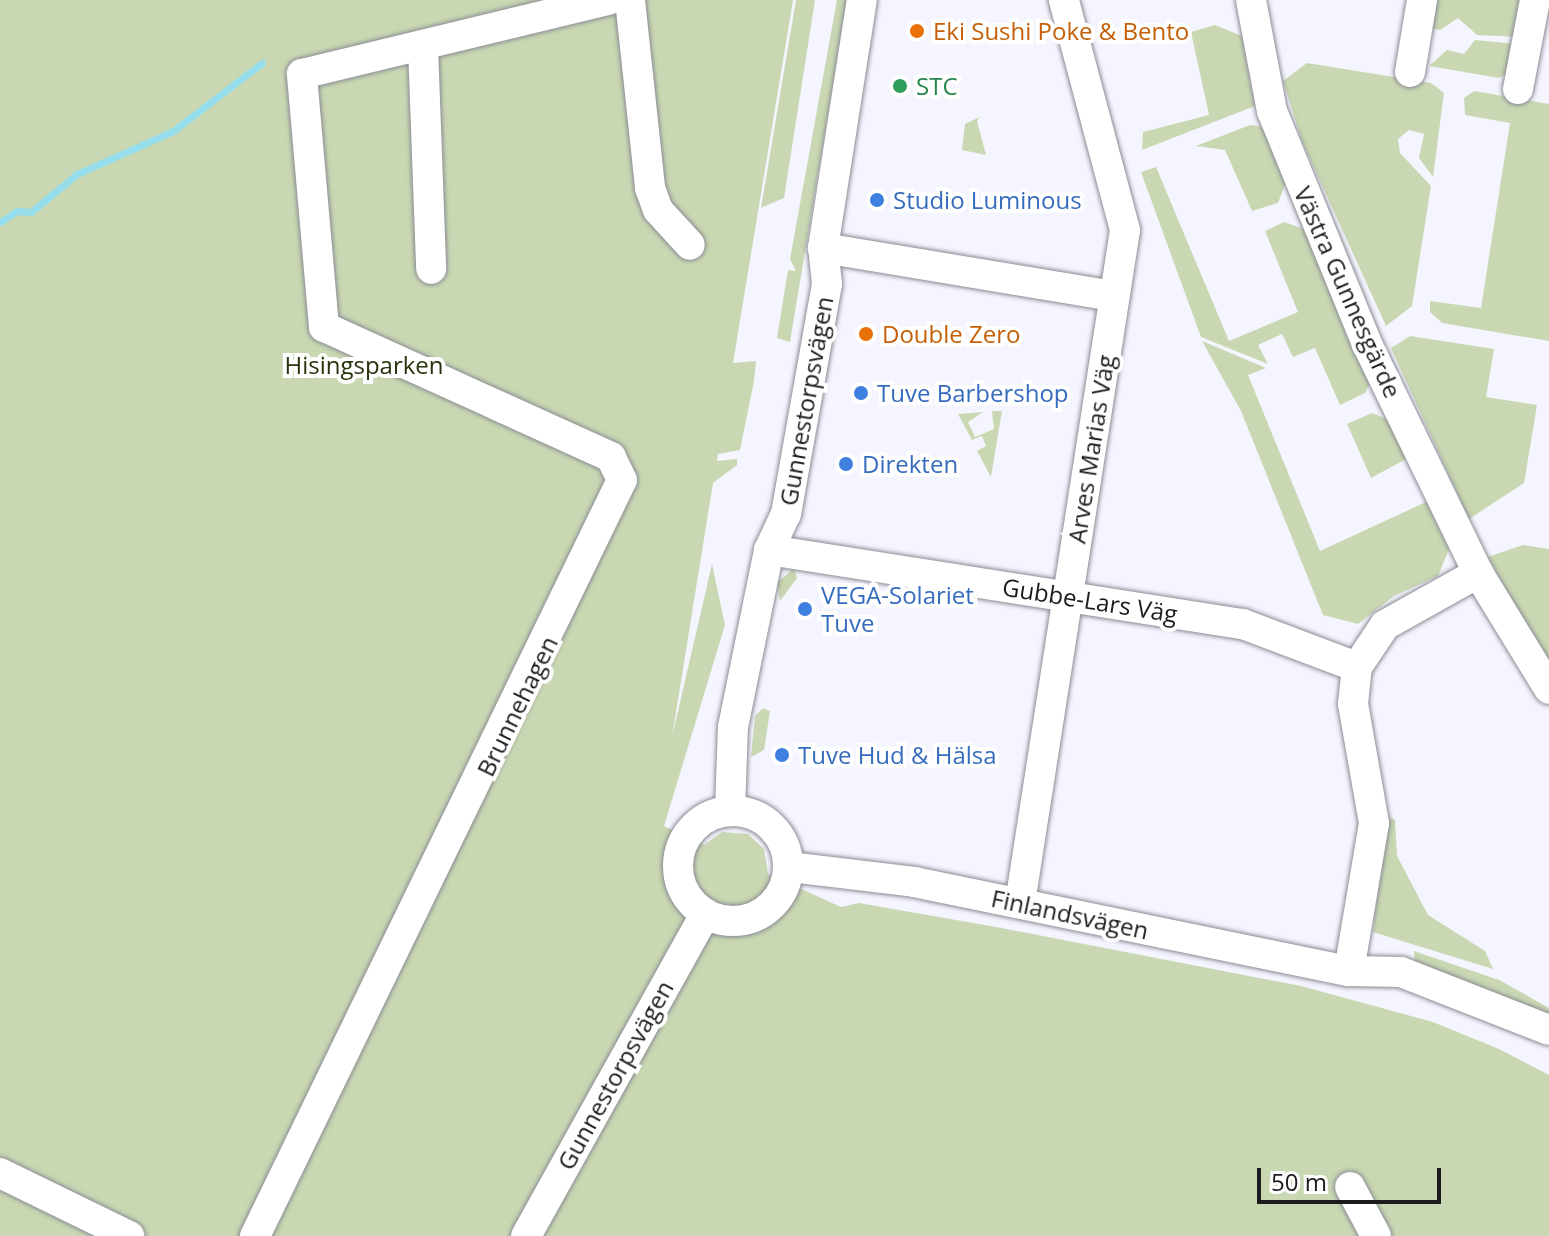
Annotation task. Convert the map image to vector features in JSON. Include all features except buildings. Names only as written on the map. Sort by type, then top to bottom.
[{"type":"street","points":[[431,269],[423,46],[609,0]]},
{"type":"street","points":[[630,0],[650,188],[658,210],[690,245]]},
{"type":"street","name":"Gunnestorpsvägen","points":[[730,811],[733,727],[769,550],[767,509],[807,278],[823,248],[862,0]]},
{"type":"street","name":"Arves Marias Väg","points":[[1020,903],[1125,222],[1098,146],[1064,0]]},
{"type":"street","name":"Västra Gunnesgärde","points":[[1251,0],[1272,111],[1367,344],[1478,573],[1549,689]]},
{"type":"street","points":[[1410,72],[1422,0]]},
{"type":"street","points":[[1518,89],[1535,0]]},
{"type":"street","name":"Brunnehagen","points":[[255,1236],[621,489],[611,457],[324,327],[302,74],[423,46]]},
{"type":"street","points":[[823,248],[1114,296]]},
{"type":"street","name":"Gubbe-Lars Väg","points":[[769,550],[1243,624],[1357,667]]},
{"type":"street","points":[[1349,971],[1374,823],[1353,704],[1357,667],[1385,625],[1478,573]]},
{"type":"street","points":[[730,811],[770,824],[789,867],[783,890],[758,916],[735,922],[705,914],[680,883],[681,848],[702,820],[730,811]]},
{"type":"street","name":"Finlandsvägen","points":[[789,867],[827,866],[1349,971],[1549,1050]]},
{"type":"street","name":"Gunnestorpsvägen","points":[[526,1236],[705,914]]},
{"type":"street","name":"Finlandsvägen","points":[[1349,971],[1401,972],[1549,1030]]},
{"type":"street","points":[[0,1173],[129,1236]]},
{"type":"street","points":[[1350,1187],[1376,1236]]},
{"type":"green space","name":"Hisingsparken","points":[[0,0],[793,0],[733,363],[756,361],[754,381],[740,450],[718,454],[717,461],[737,459],[737,465],[713,483],[672,737],[712,564],[725,625],[664,826],[704,845],[722,832],[748,834],[764,849],[768,874],[841,907],[859,903],[1301,986],[1433,1022],[1499,1049],[1549,1075],[1549,1236],[0,1236]]},
{"type":"green space","points":[[796,0],[815,0],[784,198],[761,208]]},
{"type":"green space","points":[[837,0],[847,0],[790,342],[777,338],[788,270],[796,271],[790,259]]},
{"type":"green space","points":[[1429,0],[1524,0],[1518,37],[1477,35],[1458,18],[1440,30],[1424,27]]},
{"type":"green space","points":[[1215,25],[1242,36],[1255,106],[1142,150],[1143,132],[1209,115],[1191,32]]},
{"type":"green space","points":[[1475,40],[1516,44],[1510,72],[1499,78],[1429,66],[1447,50],[1464,54]]},
{"type":"green space","points":[[1307,63],[1431,83],[1444,93],[1433,177],[1419,158],[1424,134],[1409,130],[1398,139],[1400,153],[1431,186],[1412,306],[1386,326],[1302,141],[1283,81]]},
{"type":"green space","points":[[1474,91],[1549,104],[1549,341],[1442,323],[1430,312],[1430,301],[1481,308],[1510,123],[1465,115],[1464,98]]},
{"type":"green space","points":[[980,117],[977,121],[986,155],[962,150],[965,124]]},
{"type":"green space","points":[[1250,125],[1263,127],[1286,182],[1278,203],[1252,211],[1225,150],[1196,146]]},
{"type":"green space","points":[[1156,167],[1229,341],[1298,312],[1265,231],[1284,222],[1306,230],[1371,381],[1365,393],[1340,405],[1315,348],[1293,357],[1282,334],[1258,345],[1268,364],[1201,337],[1141,172]]},
{"type":"green space","points":[[1410,336],[1494,349],[1486,397],[1537,405],[1524,483],[1469,519],[1391,348]]},
{"type":"green space","points":[[1202,341],[1266,368],[1248,375],[1320,551],[1426,502],[1449,549],[1438,576],[1394,596],[1358,624],[1323,615],[1241,411]]},
{"type":"green space","points":[[992,411],[1002,411],[991,477],[977,451],[986,446],[982,436],[972,440],[958,414],[983,412],[968,422],[975,437],[994,429]]},
{"type":"green space","points":[[1372,413],[1387,419],[1408,458],[1371,478],[1347,424]]},
{"type":"green space","points":[[1523,545],[1549,549],[1549,665],[1488,557]]},
{"type":"green space","points":[[794,568],[797,578],[780,601],[777,583]]},
{"type":"green space","points":[[763,708],[770,711],[764,750],[751,757],[755,716]]},
{"type":"green space","points":[[1386,816],[1395,820],[1397,856],[1428,915],[1485,951],[1493,969],[1373,932]]},
{"type":"green space","points":[[1414,951],[1499,980],[1549,1008],[1549,1019],[1415,967]]},
{"type":"waterway","points":[[0,222],[17,211],[31,212],[77,174],[173,131],[262,63]]},
{"type":"place","name":"Eki Sushi Poke & Bento","points":[[917,31]]},
{"type":"place","name":"STC","points":[[900,86]]},
{"type":"place","name":"Studio Luminous","points":[[877,200]]},
{"type":"place","name":"Double Zero","points":[[866,334]]},
{"type":"place","name":"Tuve Barbershop","points":[[861,393]]},
{"type":"place","name":"Direkten","points":[[846,464]]},
{"type":"place","name":"VEGA-Solariet Tuve","points":[[805,609]]},
{"type":"place","name":"Tuve Hud & Hälsa","points":[[782,755]]}]
